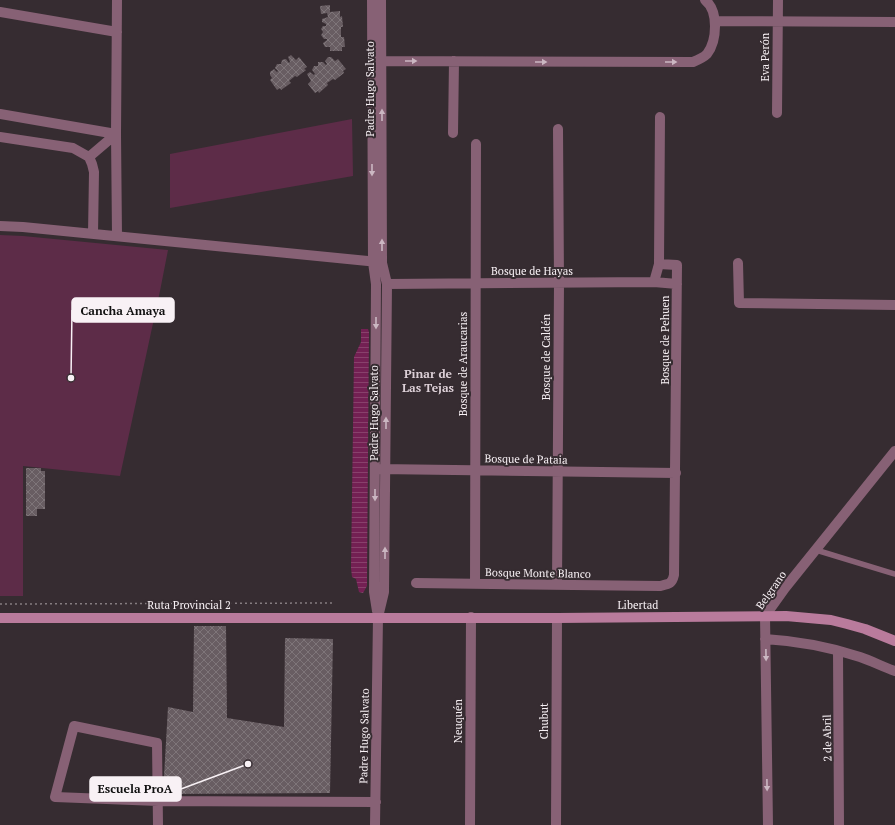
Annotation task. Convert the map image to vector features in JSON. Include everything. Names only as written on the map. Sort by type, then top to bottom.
[{"type":"main road","name":"Libertad","points":[[378,617],[557,618],[786,616],[831,620],[865,629],[895,641]]},
{"type":"main road","name":"Ruta Provincial 2","points":[[0,618],[378,617]]},
{"type":"street","points":[[117,0],[117,236]]},
{"type":"street","name":"Padre Hugo Salvato","points":[[372,0],[377,61]]},
{"type":"street","name":"Padre Hugo Salvato","points":[[378,617],[384,592],[376,284],[377,61],[381,0]]},
{"type":"street","points":[[377,61],[693,62],[707,53],[711,47],[715,31],[714,14],[712,8],[705,0]]},
{"type":"street","name":"Eva Perón","points":[[777,113],[778,0]]},
{"type":"street","points":[[0,12],[117,32]]},
{"type":"street","points":[[715,21],[778,20],[895,22]]},
{"type":"street","points":[[453,133],[454,62]]},
{"type":"street","points":[[0,114],[116,134]]},
{"type":"street","points":[[654,282],[659,264],[660,117]]},
{"type":"street","name":"Bosque de Caldén","points":[[557,585],[559,283],[558,129]]},
{"type":"street","points":[[89,156],[116,134]]},
{"type":"street","points":[[0,137],[73,148],[89,156],[94,172],[93,234]]},
{"type":"street","name":"Bosque de Araucarias","points":[[475,584],[476,144]]},
{"type":"street","points":[[0,226],[377,262]]},
{"type":"street","name":"Padre Hugo Salvato","points":[[375,825],[378,617],[374,592],[387,284],[377,262]]},
{"type":"street","points":[[738,263],[739,303],[895,305]]},
{"type":"street","name":"Bosque de Pehuen","points":[[659,264],[677,265],[674,575],[673,580],[669,584],[660,586]]},
{"type":"street","name":"Bosque de Hayas","points":[[387,284],[654,282],[677,284]]},
{"type":"street","name":"Belgrano","points":[[768,825],[765,616],[895,451]]},
{"type":"street","name":"Bosque de Pataia","points":[[380,469],[676,473]]},
{"type":"street","name":"Bosque Monte Blanco","points":[[416,583],[660,586]]},
{"type":"street","name":"Neuquén","points":[[470,825],[471,617]]},
{"type":"street","name":"Chubut","points":[[556,825],[557,618]]},
{"type":"street","points":[[765,639],[811,644],[861,657],[895,672]]},
{"type":"street","name":"2 de Abril","points":[[838,651],[840,825]]},
{"type":"street","points":[[158,825],[158,800],[157,743],[74,726],[55,797],[158,800],[376,802]]},
{"type":"lane","points":[[816,550],[895,574]]},
{"type":"path","points":[[0,604],[332,603]]},
{"type":"shaded area","points":[[352,119],[353,176],[170,208],[170,154]]},
{"type":"shaded area","points":[[0,235],[168,250],[120,476],[23,466],[23,596],[0,596]]},
{"type":"shaded area","points":[[361,329],[368,329],[369,332],[367,586],[363,593],[359,592],[356,579],[352,577],[351,568],[354,357],[361,342]]},
{"type":"building","points":[[330,5],[330,12],[340,11],[340,17],[342,16],[343,27],[341,27],[341,37],[344,37],[345,47],[342,47],[342,51],[330,51],[330,47],[325,47],[323,43],[327,39],[324,39],[321,35],[323,32],[321,29],[323,26],[326,26],[326,24],[322,22],[322,19],[328,17],[327,13],[321,14],[320,6]]},
{"type":"building","points":[[291,55],[296,60],[299,57],[307,67],[304,69],[306,70],[297,77],[295,76],[289,81],[291,83],[281,90],[280,88],[277,90],[270,80],[272,78],[270,72],[274,69],[277,72],[278,71],[275,68],[277,64],[281,64],[282,60],[286,59],[289,63],[288,57]]},
{"type":"building","points":[[328,57],[331,57],[335,61],[338,59],[346,69],[343,71],[344,73],[335,80],[333,79],[327,83],[328,85],[319,93],[318,91],[315,93],[308,84],[311,81],[307,74],[310,72],[314,75],[315,74],[312,70],[314,66],[318,66],[318,62],[323,62],[326,65],[327,64],[325,61]]},
{"type":"building","points":[[26,468],[41,468],[41,471],[45,471],[45,509],[37,509],[37,516],[26,516]]},
{"type":"building","points":[[194,626],[226,626],[227,718],[284,727],[285,638],[333,639],[330,793],[163,794],[168,707],[193,712]]},
{"type":"place","name":"Cancha Amaya","points":[[71,378]]},
{"type":"place","name":"Escuela ProA","points":[[248,764]]},
{"type":"district","name":"Pinar de Las Tejas","points":[[428,380]]}]
